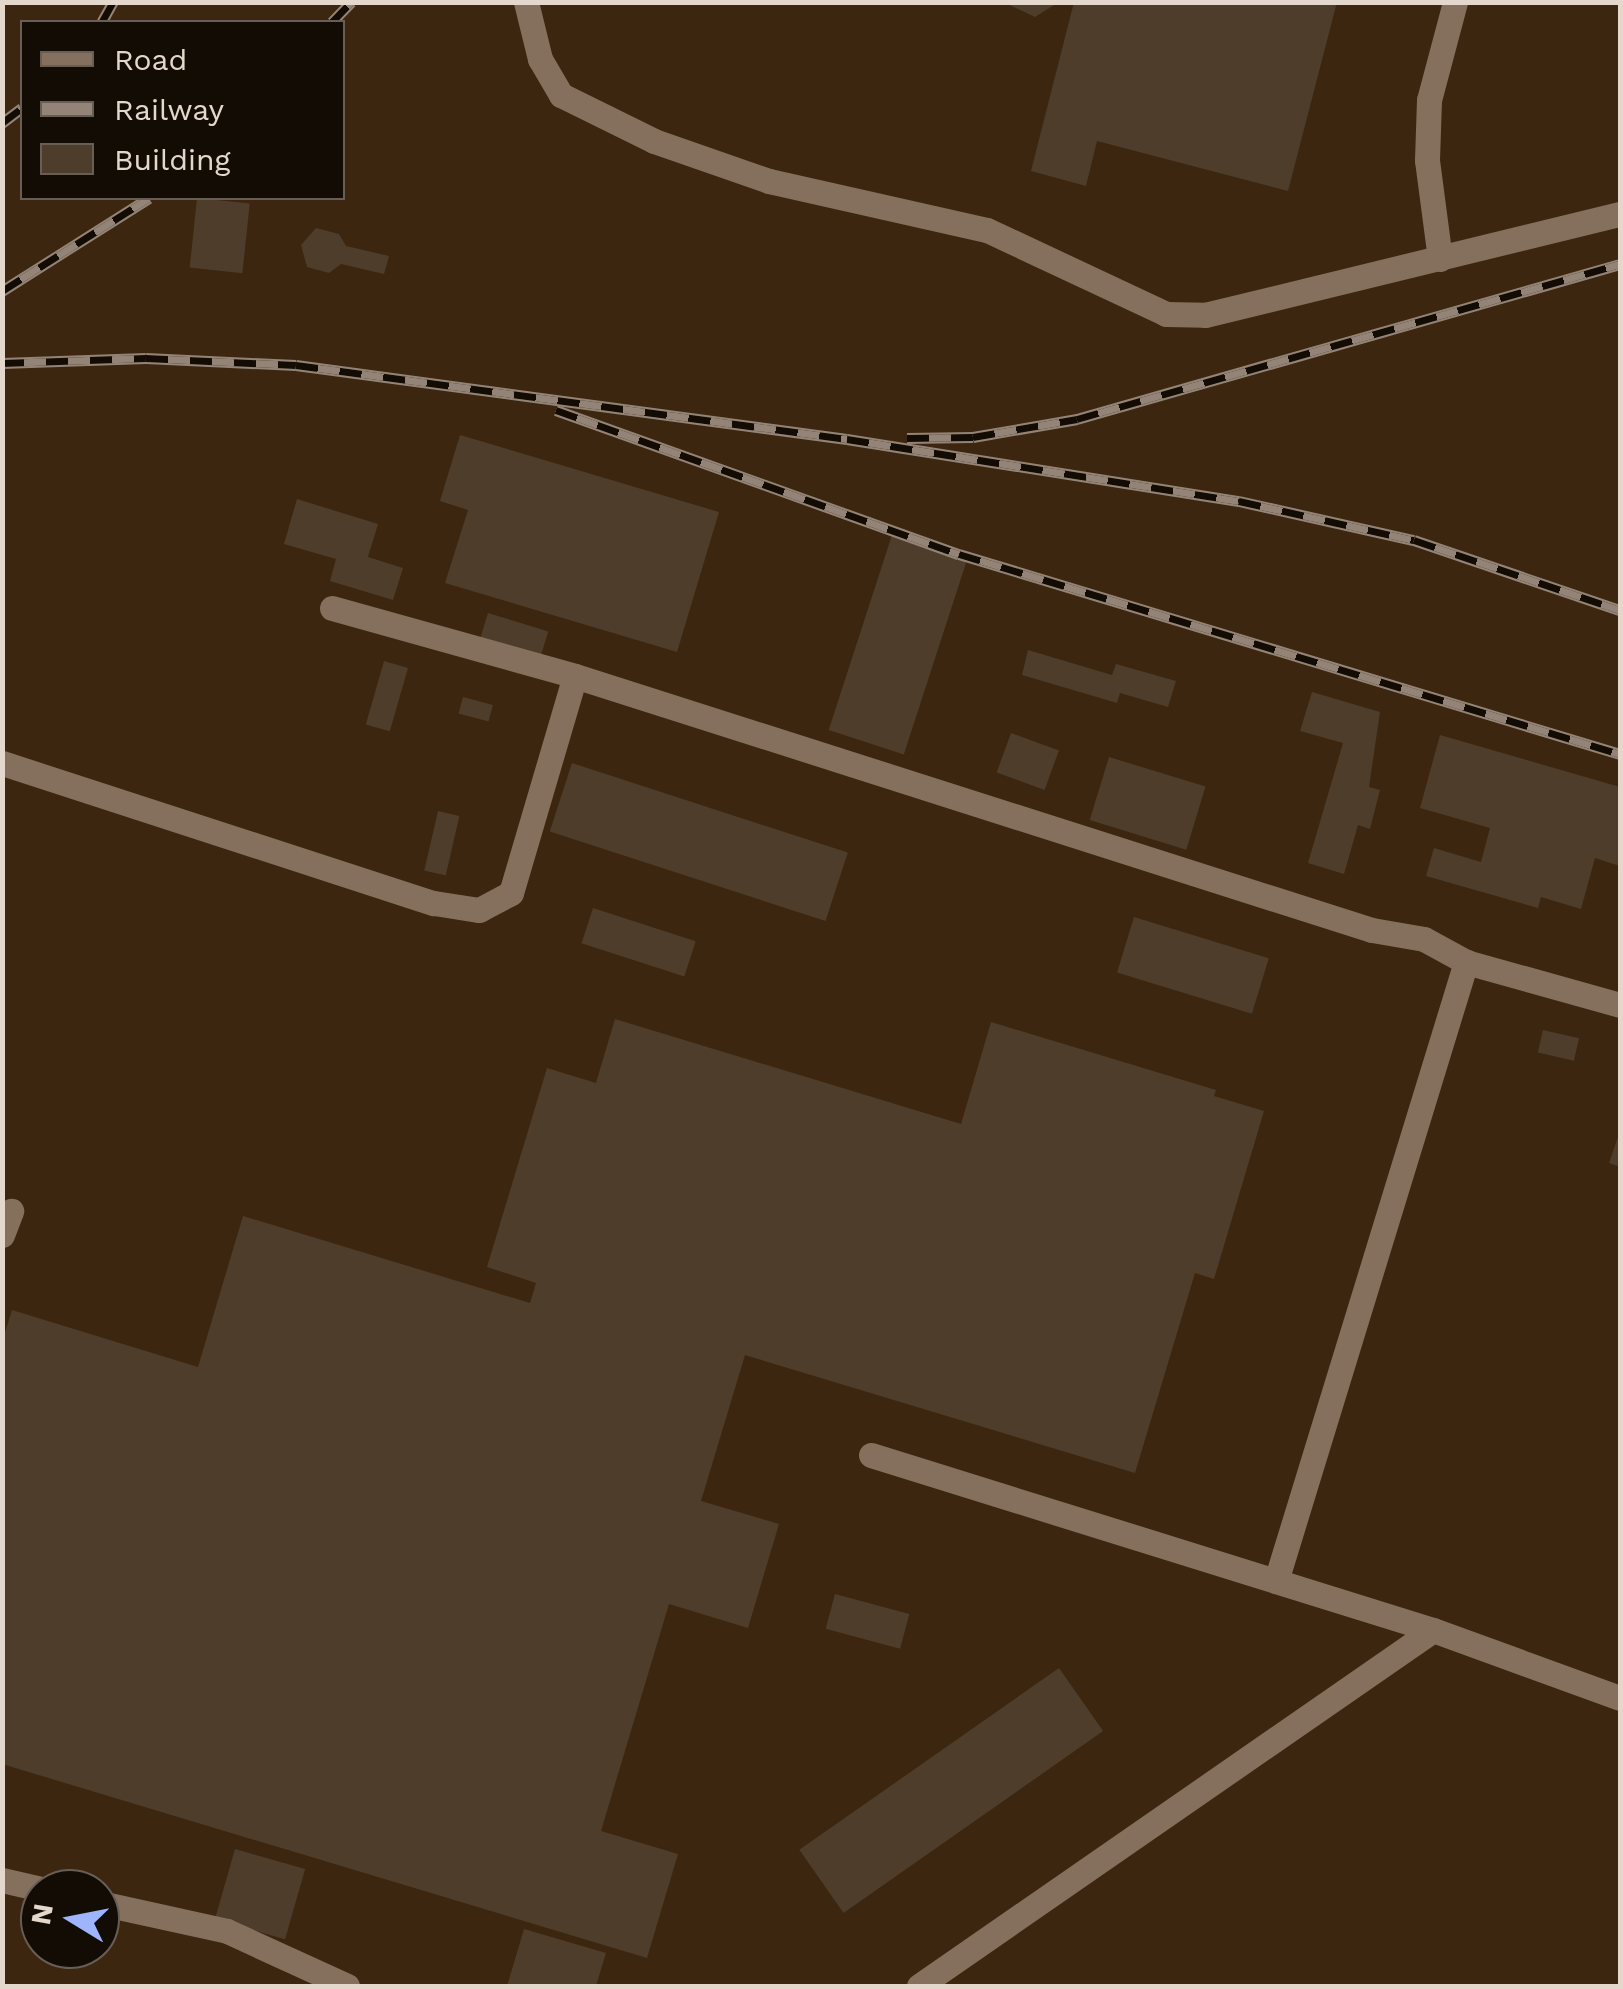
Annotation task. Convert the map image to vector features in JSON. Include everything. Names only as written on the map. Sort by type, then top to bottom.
[{"type":"lane","points":[[526,2],[540,59],[561,95],[654,141],[769,181],[988,230],[1166,314],[1205,316],[1620,214]]},
{"type":"lane","points":[[1440,259],[1427,160],[1428,100],[1455,2]]},
{"type":"lane","points":[[332,608],[575,676],[1372,930],[1424,939],[1466,962],[1620,1005]]},
{"type":"lane","points":[[2,763],[434,903],[480,910],[511,893],[575,676]]},
{"type":"lane","points":[[1276,1581],[1466,962]]},
{"type":"lane","points":[[2,1236],[11,1210]]},
{"type":"lane","points":[[871,1455],[1433,1630],[1620,1698]]},
{"type":"lane","points":[[929,1984],[1433,1630]]},
{"type":"lane","points":[[120,1907],[228,1931],[347,1986]]},
{"type":"shaded area","points":[[3,3],[1620,3],[1620,1986],[3,1986]]},
{"type":"building","points":[[1003,2],[1059,2],[1035,17]]},
{"type":"building","points":[[1074,2],[1337,2],[1288,191],[1097,141],[1086,186],[1031,171]]},
{"type":"building","points":[[197,200],[250,204],[242,273],[190,268]]},
{"type":"building","points":[[316,228],[339,234],[346,246],[389,256],[384,274],[341,264],[329,273],[307,267],[301,245]]},
{"type":"building","points":[[460,435],[719,512],[677,652],[445,583],[468,510],[440,501]]},
{"type":"building","points":[[297,499],[378,524],[368,557],[403,568],[393,600],[330,581],[336,559],[284,544]]},
{"type":"building","points":[[892,535],[967,559],[904,754],[829,730]]},
{"type":"building","points":[[488,613],[548,631],[541,656],[480,638]]},
{"type":"building","points":[[1028,650],[1112,675],[1116,664],[1176,681],[1168,707],[1120,693],[1117,703],[1022,675]]},
{"type":"building","points":[[384,661],[408,668],[390,731],[366,724]]},
{"type":"building","points":[[1312,692],[1380,712],[1369,787],[1380,790],[1370,829],[1358,825],[1344,874],[1308,863],[1343,743],[1300,731]]},
{"type":"building","points":[[463,697],[493,705],[489,721],[459,713]]},
{"type":"building","points":[[1011,733],[1059,750],[1045,790],[997,772]]},
{"type":"building","points":[[1440,735],[1620,787],[1620,866],[1595,858],[1581,909],[1541,897],[1538,908],[1426,876],[1434,848],[1481,862],[1490,828],[1420,808]]},
{"type":"building","points":[[1109,757],[1206,787],[1186,850],[1090,820]]},
{"type":"building","points":[[572,763],[848,853],[826,921],[550,831]]},
{"type":"building","points":[[438,811],[459,816],[446,875],[424,870]]},
{"type":"building","points":[[593,908],[696,941],[684,977],[582,943]]},
{"type":"building","points":[[1134,917],[1269,958],[1252,1014],[1117,972]]},
{"type":"building","points":[[615,1019],[961,1124],[991,1022],[1216,1090],[1214,1096],[1264,1111],[1214,1279],[1195,1273],[1135,1473],[745,1355],[701,1501],[779,1524],[748,1628],[669,1604],[601,1831],[678,1854],[647,1958],[2,1764],[2,1342],[12,1310],[198,1367],[243,1216],[530,1303],[536,1283],[487,1267],[547,1068],[596,1083]]},
{"type":"building","points":[[1543,1030],[1579,1038],[1574,1061],[1538,1052]]},
{"type":"building","points":[[1620,1131],[1620,1167],[1609,1163]]},
{"type":"building","points":[[835,1594],[909,1614],[900,1649],[826,1629]]},
{"type":"building","points":[[1059,1668],[1103,1731],[843,1913],[799,1850]]},
{"type":"building","points":[[235,1849],[305,1869],[285,1939],[215,1919]]},
{"type":"building","points":[[524,1929],[606,1953],[596,1986],[507,1986]]},
{"type":"railway","points":[[103,20],[113,2]]},
{"type":"railway","points":[[334,20],[351,2]]},
{"type":"railway","points":[[2,123],[20,110]]},
{"type":"railway","points":[[2,291],[146,200]]},
{"type":"railway","points":[[907,438],[973,437],[1077,419],[1620,264]]},
{"type":"railway","points":[[2,363],[146,358],[296,365],[847,439],[1239,501],[1414,540],[1620,610]]},
{"type":"railway","points":[[556,410],[959,554],[1620,754]]}]
